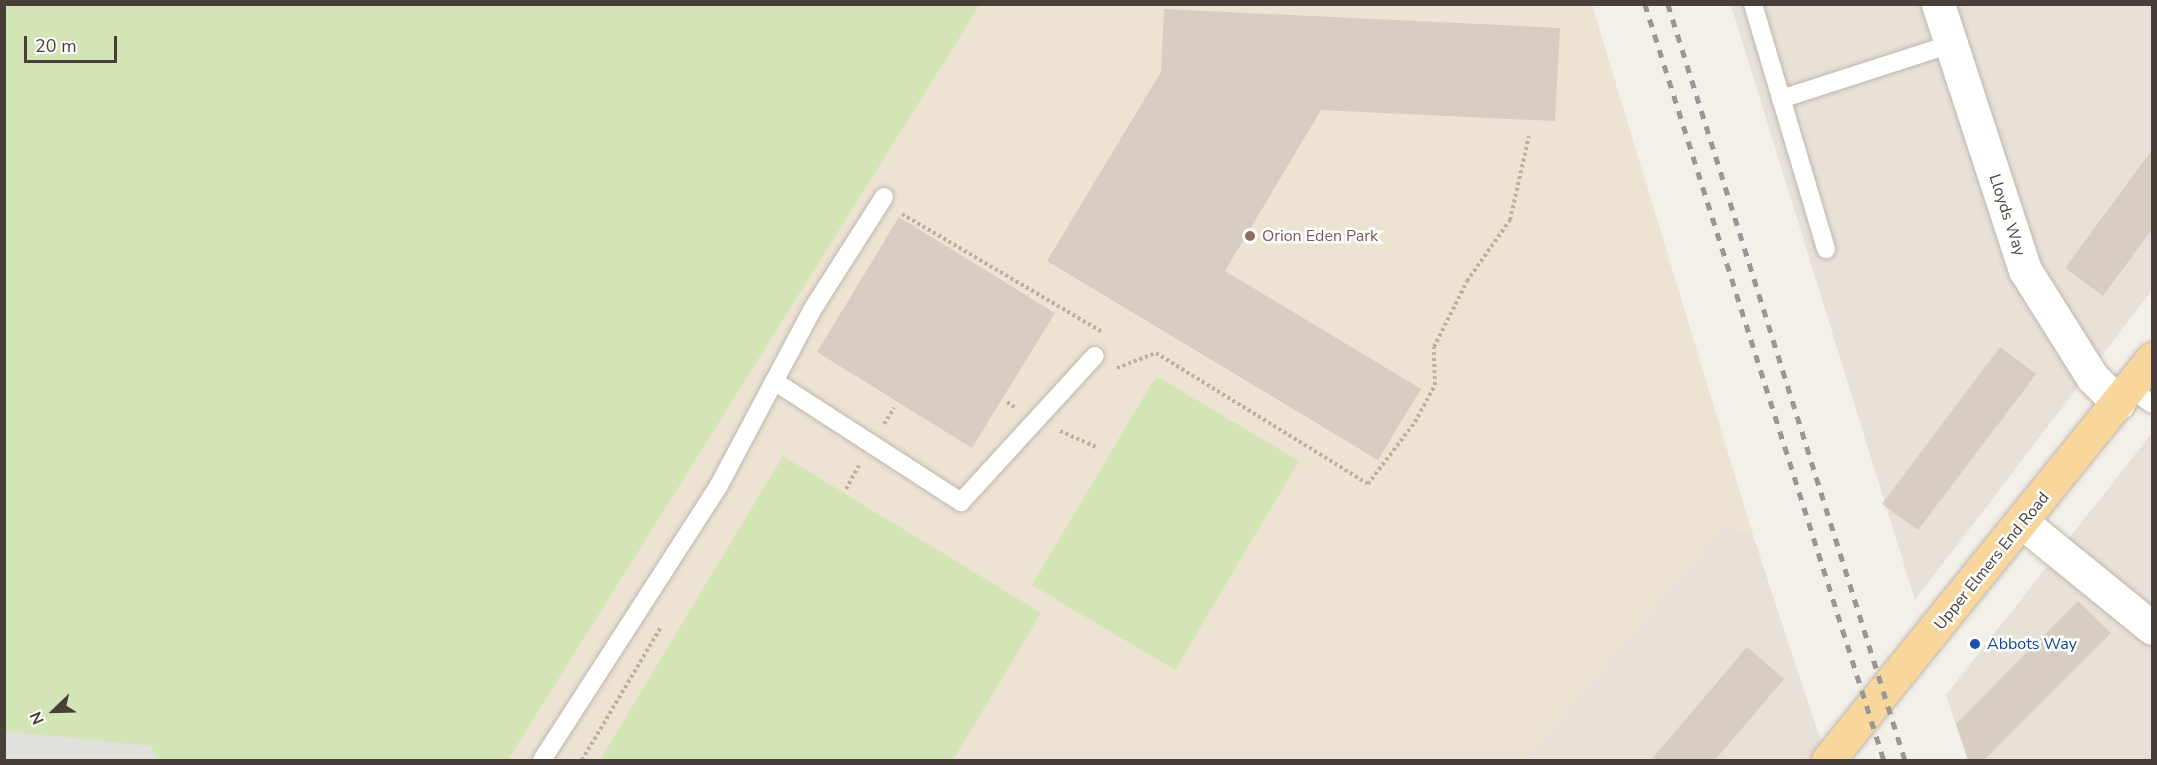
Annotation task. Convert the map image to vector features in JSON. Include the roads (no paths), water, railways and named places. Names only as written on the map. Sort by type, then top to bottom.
[{"type":"main road","name":"Upper Elmers End Road","points":[[1828,760],[2023,523],[2134,398],[2152,359]]},
{"type":"street","name":"Lloyds Way","points":[[1938,4],[2025,270],[2092,377],[2134,398]]},
{"type":"street","points":[[2023,523],[2152,628]]},
{"type":"lane","points":[[1753,4],[1826,249]]},
{"type":"lane","points":[[1782,99],[1951,44]]},
{"type":"lane","points":[[542,760],[717,487],[774,381],[890,204]]},
{"type":"lane","points":[[774,381],[961,501],[1095,356]]},
{"type":"railway","points":[[1645,4],[1884,760]]},
{"type":"railway","points":[[1668,4],[1905,760]]},
{"type":"place","name":"Orion Eden Park","points":[[1250,236]]},
{"type":"place","name":"Abbots Way","points":[[1975,644]]}]
